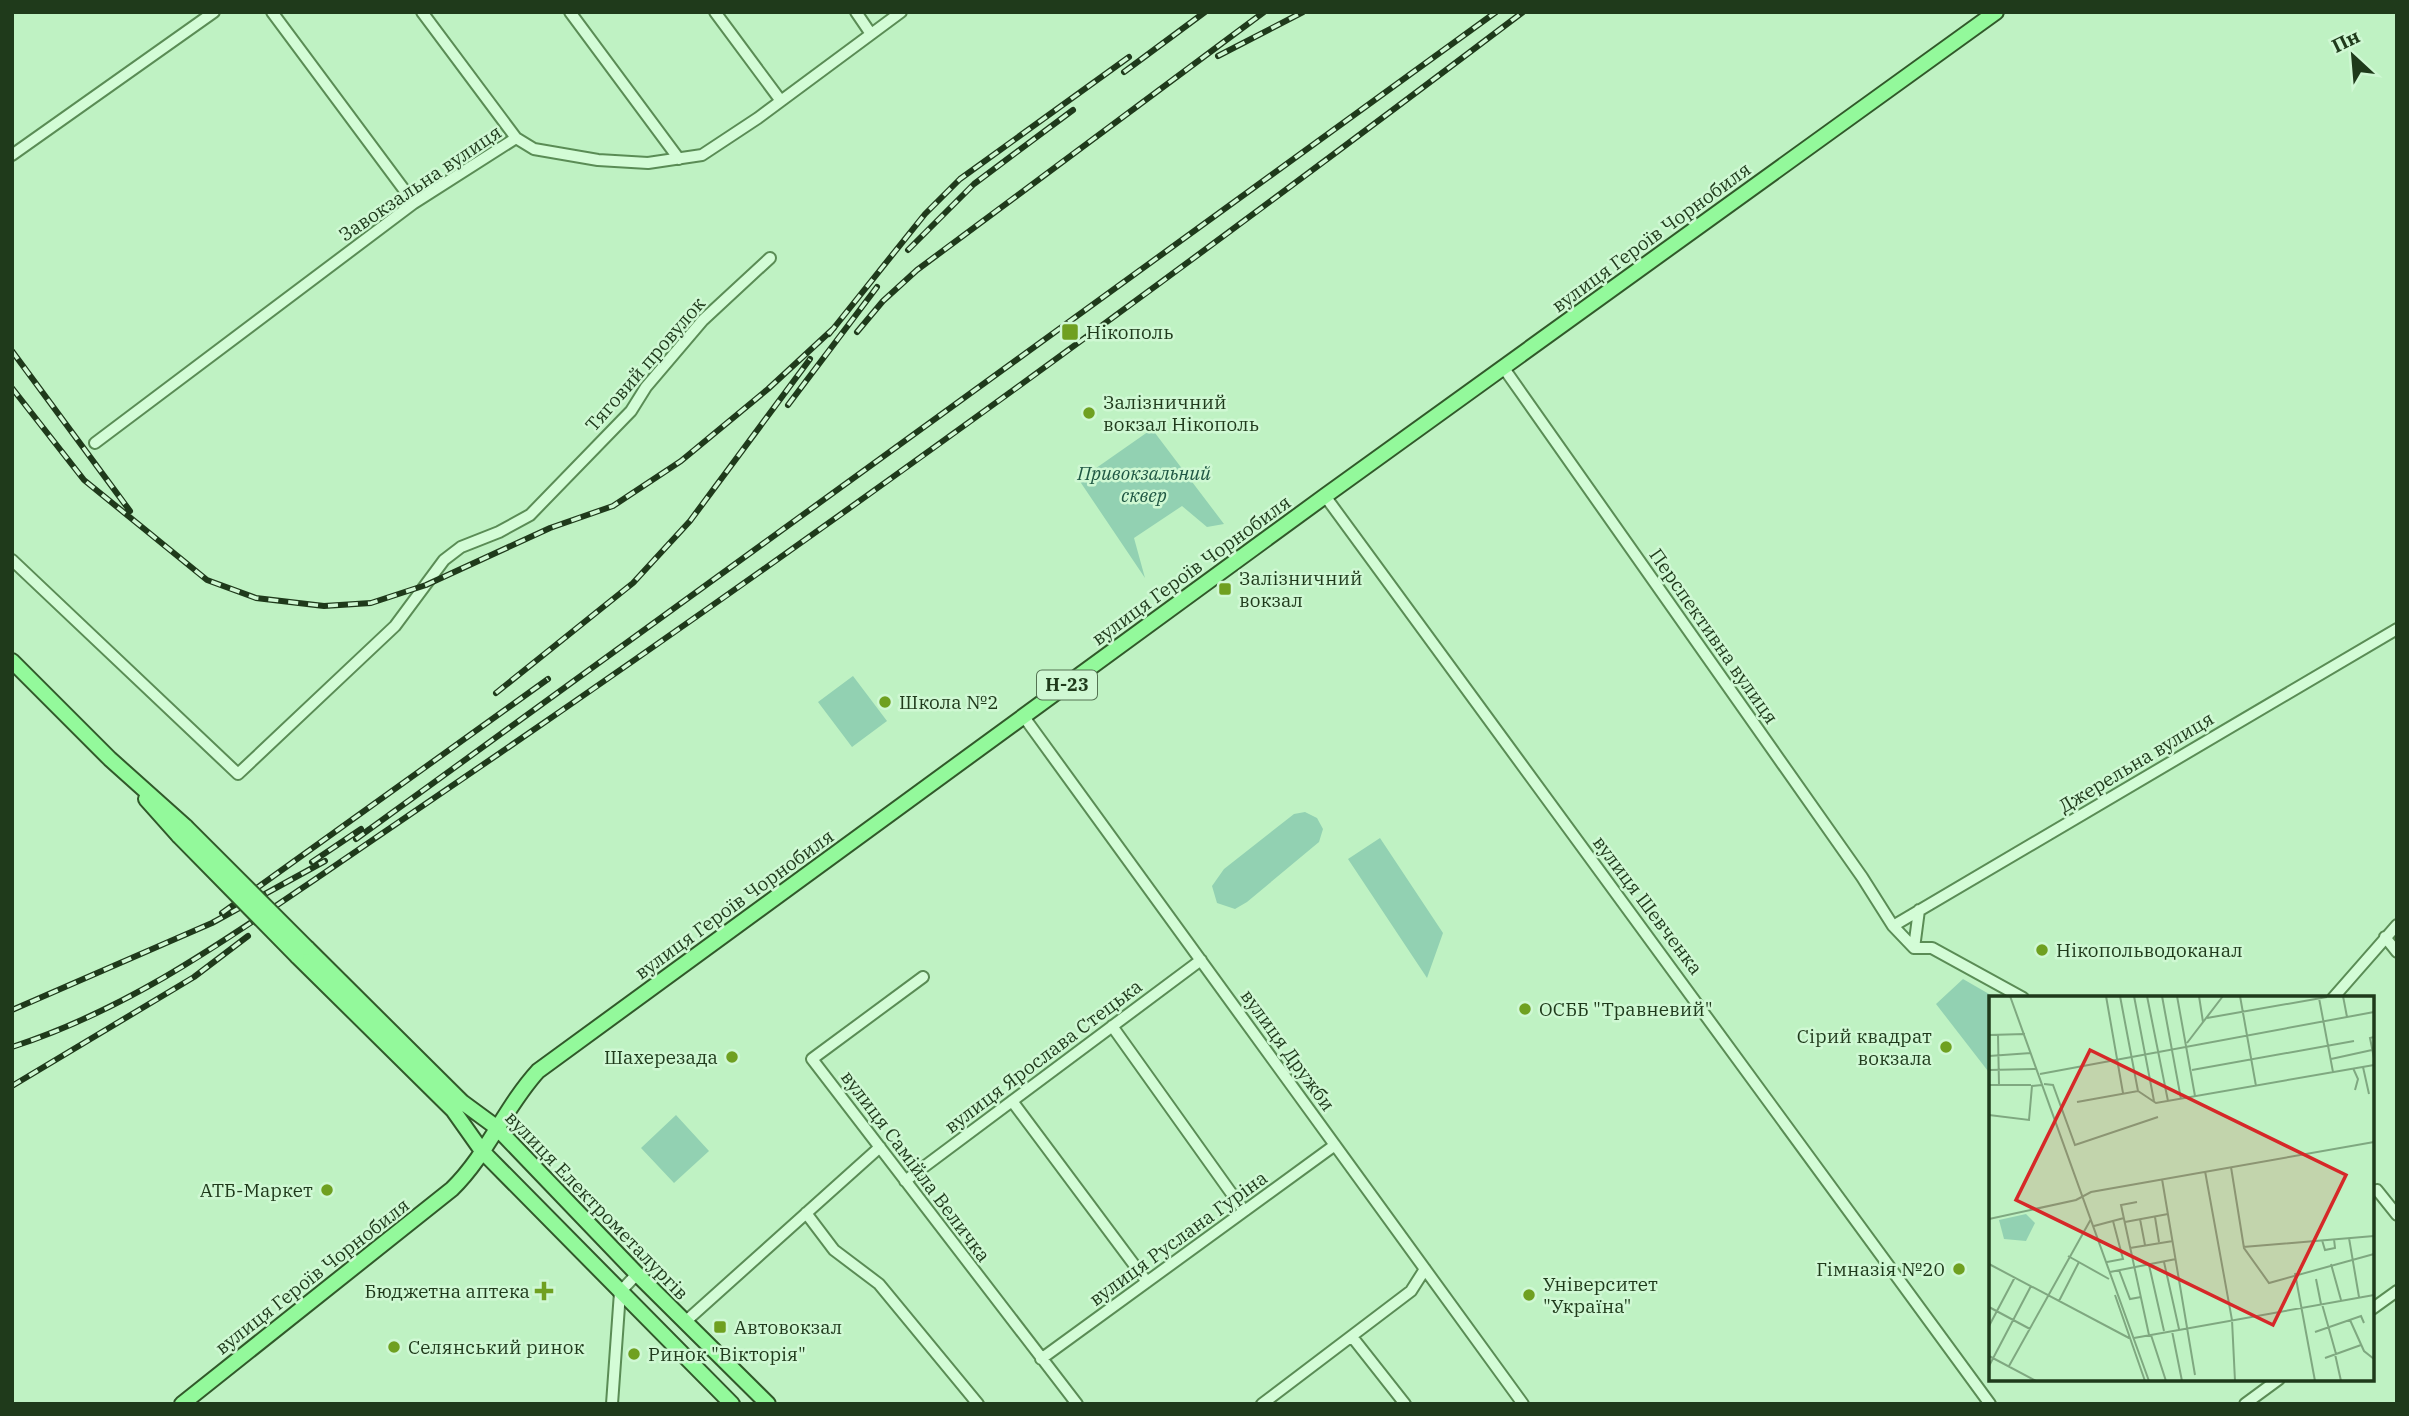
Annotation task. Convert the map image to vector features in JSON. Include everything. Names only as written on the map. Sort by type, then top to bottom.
[{"type":"main road","name":"вулиця Героїв Чорнобиля","points":[[183,1404],[467,1175],[496,1127],[538,1071],[1325,496],[1996,12]]},
{"type":"main road","points":[[12,662],[302,952],[453,1110],[482,1151],[732,1404]]},
{"type":"main road","name":"вулиця Електрометалургів","points":[[302,952],[462,1102],[496,1127],[637,1274],[768,1404]]},
{"type":"street","points":[[12,155],[214,12]]},
{"type":"street","points":[[272,12],[414,203]]},
{"type":"street","points":[[422,12],[516,138]]},
{"type":"street","points":[[570,12],[679,159]]},
{"type":"street","points":[[715,12],[780,101]]},
{"type":"street","points":[[856,12],[871,34]]},
{"type":"street","name":"Завокзальна вулиця","points":[[95,443],[414,203],[516,138],[534,149],[598,160],[648,163],[702,155],[901,12]]},
{"type":"street","name":"Тяговий провулок","points":[[12,560],[238,774],[395,626],[444,559],[461,547],[499,532],[530,515],[631,411],[646,387],[703,320],[770,258]]},
{"type":"street","name":"Перспективна вулиця","points":[[1503,367],[1863,877],[1893,926],[1914,948]]},
{"type":"street","name":"вулиця Шевченка","points":[[1325,496],[1990,1404]]},
{"type":"street","name":"Джерельна вулиця","points":[[1893,926],[2397,629]]},
{"type":"street","name":"вулиця Дружби","points":[[1024,717],[1523,1404]]},
{"type":"street","points":[[1919,910],[1914,948],[1932,947],[2019,996]]},
{"type":"street","points":[[2335,996],[2397,926]]},
{"type":"street","points":[[2385,937],[2397,952]]},
{"type":"street","name":"вулиця Ярослава Стецька","points":[[905,1181],[1201,960]]},
{"type":"street","name":"вулиця Самійла Величка","points":[[923,977],[812,1059],[1077,1404]]},
{"type":"street","points":[[1112,1026],[1244,1212]]},
{"type":"street","points":[[1012,1101],[1147,1282]]},
{"type":"street","name":"вулиця Руслана Гуріна","points":[[1041,1359],[1335,1145]]},
{"type":"street","points":[[685,1322],[880,1147]]},
{"type":"street","points":[[2378,1190],[2397,1215]]},
{"type":"street","points":[[806,1213],[834,1250],[879,1284],[978,1404]]},
{"type":"street","points":[[1262,1404],[1353,1338],[1411,1291],[1425,1269]]},
{"type":"street","points":[[612,1404],[620,1292],[637,1274]]},
{"type":"street","points":[[2374,1308],[2397,1291]]},
{"type":"street","points":[[1353,1338],[1405,1404]]},
{"type":"street","points":[[2245,1404],[2276,1381]]},
{"type":"green space","name":"Привокзальний сквер","points":[[1152,429],[1224,524],[1207,527],[1182,506],[1134,538],[1145,578],[1079,480]]},
{"type":"green space","points":[[853,676],[887,721],[852,747],[818,702]]},
{"type":"green space","points":[[1305,812],[1317,818],[1323,829],[1319,842],[1247,902],[1235,909],[1217,903],[1212,886],[1224,869],[1294,814]]},
{"type":"green space","points":[[1380,838],[1443,933],[1427,978],[1348,859]]},
{"type":"green space","points":[[1963,979],[1993,996],[1989,996],[1989,1072],[1936,1004]]},
{"type":"green space","points":[[676,1115],[709,1151],[674,1183],[641,1148]]},
{"type":"railway","points":[[1124,72],[1205,12]]},
{"type":"railway","points":[[857,332],[883,301],[917,270],[1264,12]]},
{"type":"railway","points":[[1218,56],[1303,12]]},
{"type":"railway","points":[[356,839],[1496,12]]},
{"type":"railway","points":[[12,1047],[54,1032],[133,995],[208,951],[477,769],[759,573],[1016,388],[1523,12]]},
{"type":"railway","points":[[829,334],[925,214],[960,179],[1129,57]]},
{"type":"railway","points":[[908,250],[974,184],[1073,110]]},
{"type":"railway","points":[[788,405],[877,287]]},
{"type":"railway","points":[[12,388],[84,480],[207,580],[256,598],[324,606],[371,603],[426,585],[550,528],[613,506],[681,461],[768,389],[834,328]]},
{"type":"railway","points":[[12,351],[130,511]]},
{"type":"railway","points":[[496,693],[633,583],[690,521],[810,359]]},
{"type":"railway","points":[[222,913],[548,679]]},
{"type":"railway","points":[[312,862],[361,829]]},
{"type":"railway","points":[[12,1010],[212,923],[325,861]]},
{"type":"railway","points":[[12,1086],[194,977],[248,936]]},
{"type":"place","name":"Нікополь","points":[[1070,332]]},
{"type":"place","name":"Залізничний вокзал Нікополь","points":[[1089,413]]},
{"type":"place","name":"Залізничний вокзал","points":[[1225,589]]},
{"type":"place","name":"Школа №2","points":[[885,702]]},
{"type":"place","name":"Нікопольводоканал","points":[[2042,950]]},
{"type":"place","name":"ОСББ \"Травневий\"","points":[[1525,1009]]},
{"type":"place","name":"Сірий квадрат вокзала","points":[[1946,1047]]},
{"type":"place","name":"Шахерезада","points":[[732,1057]]},
{"type":"place","name":"АТБ-Маркет","points":[[327,1190]]},
{"type":"place","name":"Гімназія №20","points":[[1959,1269]]},
{"type":"place","name":"Бюджетна аптека","points":[[544,1291]]},
{"type":"place","name":"Університет \"Україна\"","points":[[1529,1295]]},
{"type":"place","name":"Автовокзал","points":[[720,1327]]},
{"type":"place","name":"Селянський ринок","points":[[394,1347]]},
{"type":"place","name":"Ринок \"Вікторія\"","points":[[634,1354]]}]
